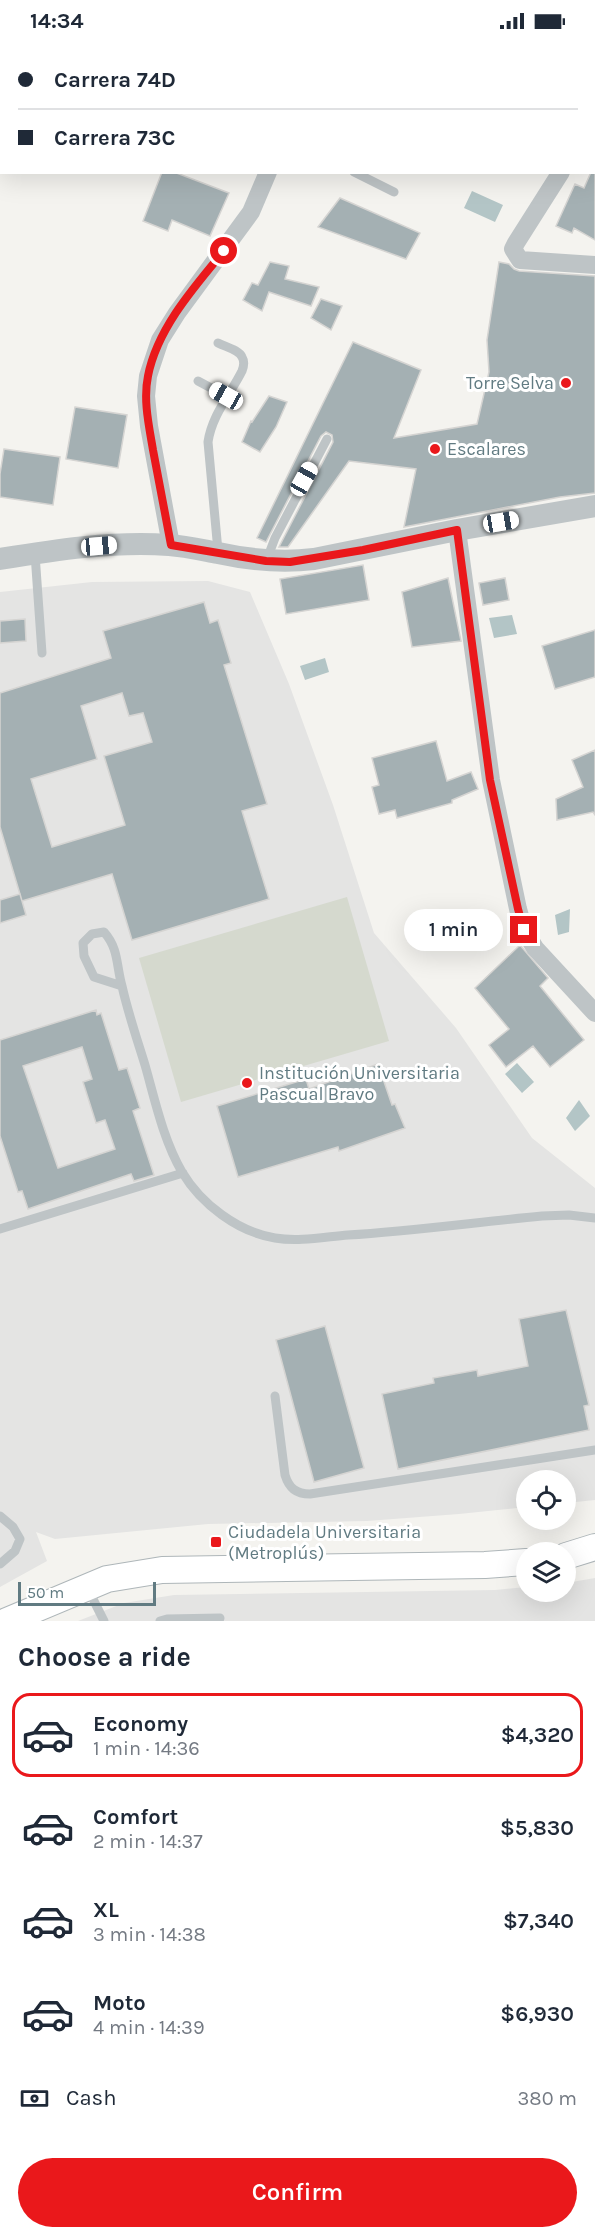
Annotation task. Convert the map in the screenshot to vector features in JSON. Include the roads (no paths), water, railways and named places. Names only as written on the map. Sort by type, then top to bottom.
[{"type":"main road","points":[[576,1553],[595,1547]]},
{"type":"main road","points":[[7,1621],[87,1587],[121,1576],[184,1568],[516,1563]]},
{"type":"street","points":[[171,545],[149,426],[146,396],[148,376],[160,340],[251,212],[267,174]]},
{"type":"street","points":[[560,174],[513,249],[520,260],[595,265]]},
{"type":"street","points":[[0,559],[116,545],[171,545],[266,561],[290,562],[595,506]]},
{"type":"street","points":[[457,530],[490,780],[518,909],[524,930],[535,948],[595,1013]]},
{"type":"lane","points":[[358,174],[394,192]]},
{"type":"lane","points":[[218,343],[241,354],[244,361],[243,369],[210,427],[208,442],[218,554]]},
{"type":"lane","points":[[198,381],[226,396]]},
{"type":"lane","points":[[266,561],[275,538],[327,439]]},
{"type":"lane","points":[[35,554],[42,653]]},
{"type":"lane","points":[[122,986],[94,977],[84,956],[83,944],[92,934],[104,932],[114,943],[122,986],[160,1115],[171,1150],[183,1173],[203,1199],[227,1219],[250,1231],[276,1238],[300,1239],[542,1216],[569,1215],[595,1218]]},
{"type":"lane","points":[[0,1228],[183,1173]]},
{"type":"lane","points":[[275,1396],[285,1476],[293,1490],[301,1494],[595,1450]]},
{"type":"lane","points":[[0,1516],[13,1527],[20,1539],[15,1551],[0,1564]]},
{"type":"lane","points":[[87,1587],[104,1621]]},
{"type":"lane","points":[[160,1621],[220,1618],[219,1621]]},
{"type":"place","name":"Torre Selva","points":[[566,383]]},
{"type":"place","name":"Escalares","points":[[435,449]]},
{"type":"place","name":"Institución Universitaria Pascual Bravo","points":[[247,1083]]},
{"type":"place","name":"Ciudadela Universitaria (Metroplús)","points":[[216,1542]]}]
